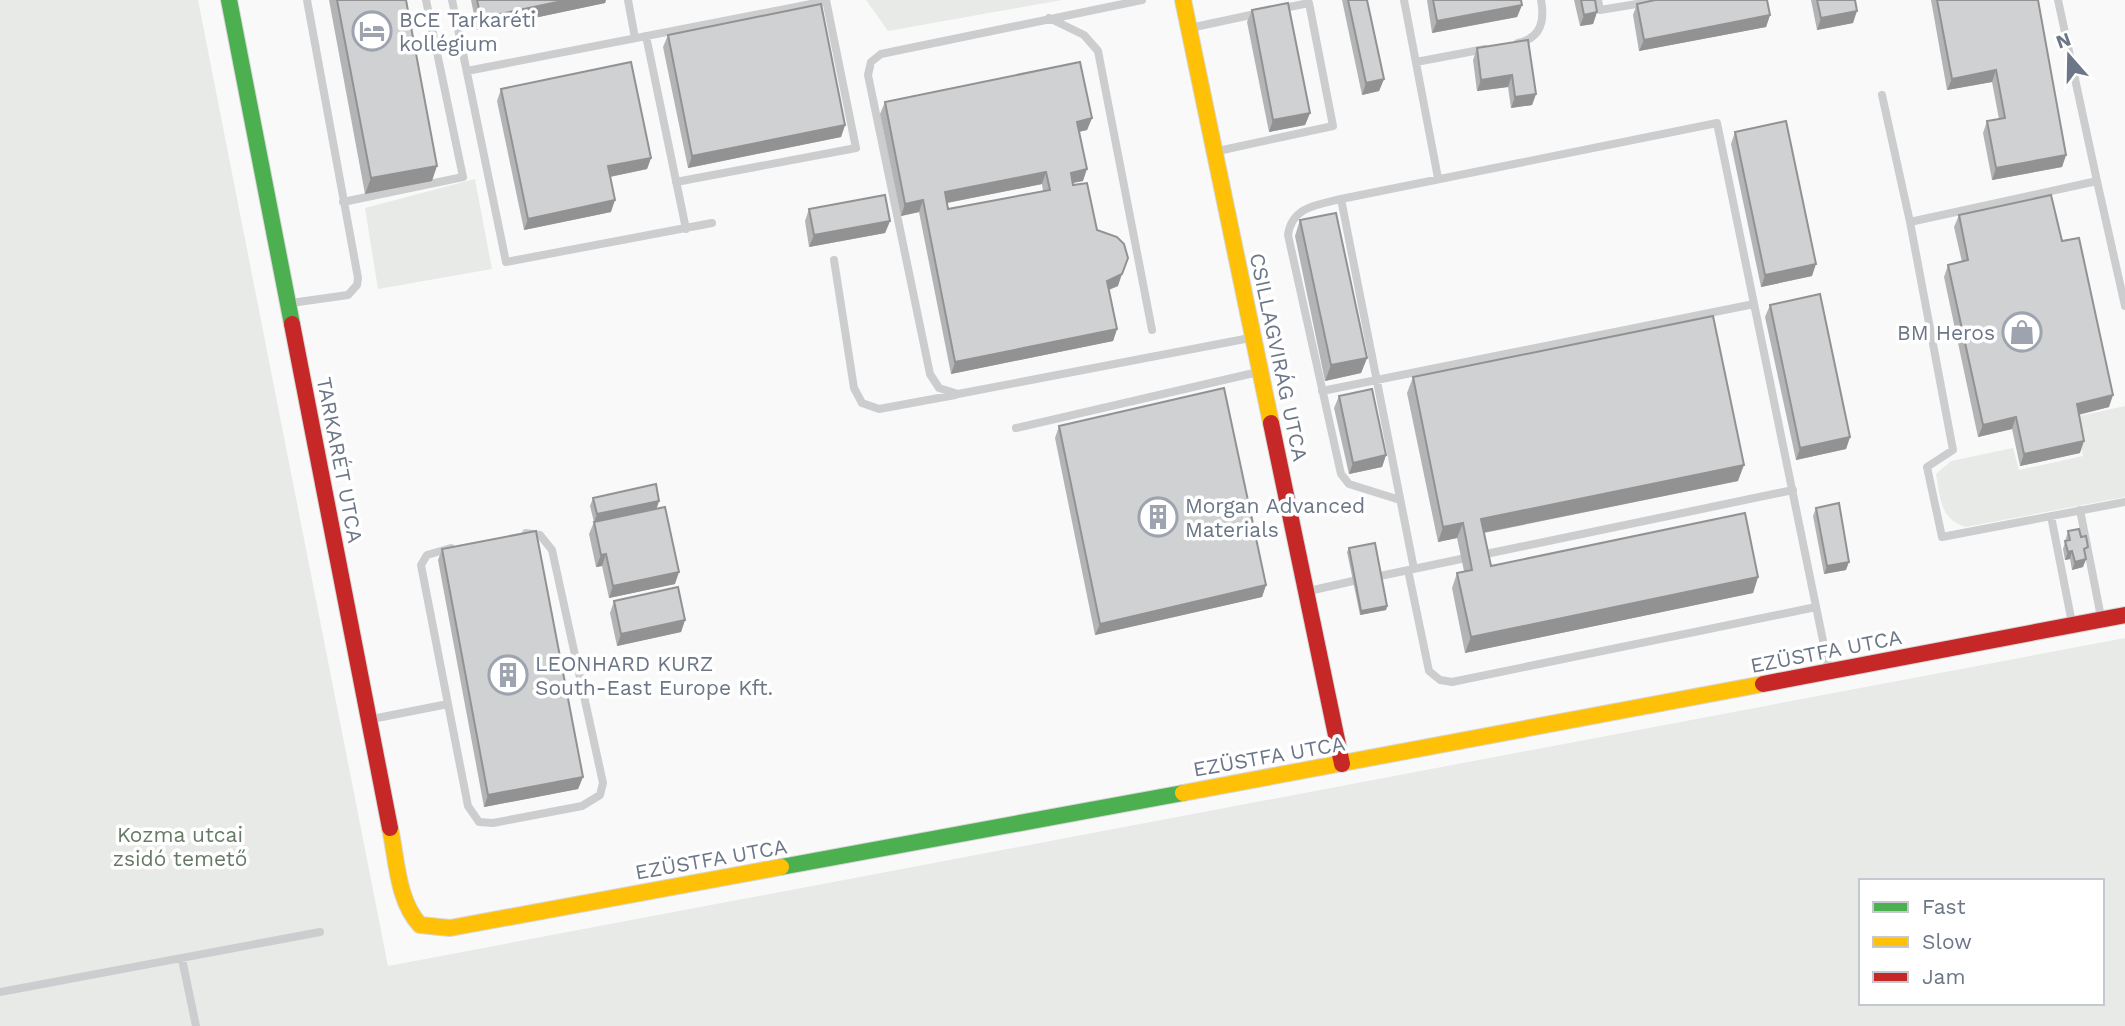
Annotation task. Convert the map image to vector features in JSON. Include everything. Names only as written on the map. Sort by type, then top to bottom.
[{"type":"street","name":"TARKARÉT UTCA","points":[[229,0],[404,898],[411,914],[420,925]]},
{"type":"street","name":"CSILLAGVIRÁG UTCA","points":[[1183,0],[1342,764]]},
{"type":"street","name":"EZÜSTFA UTCA","points":[[420,925],[450,928],[1829,673],[2125,615]]},
{"type":"lane","points":[[289,303],[348,295],[357,285],[307,0]]},
{"type":"lane","points":[[343,202],[463,177],[426,0]]},
{"type":"lane","points":[[452,0],[506,262],[712,223]]},
{"type":"lane","points":[[628,0],[635,38]]},
{"type":"lane","points":[[958,394],[939,388],[930,374],[868,68],[881,54],[1142,0]]},
{"type":"lane","points":[[1404,0],[1438,178]]},
{"type":"lane","points":[[1510,45],[1530,39],[1539,31],[1543,18],[1541,0]]},
{"type":"lane","points":[[1598,0],[1600,10],[1661,0]]},
{"type":"lane","points":[[2058,0],[2125,306]]},
{"type":"lane","points":[[467,71],[826,1],[856,148],[676,182]]},
{"type":"lane","points":[[1189,29],[1310,3],[1333,126],[1215,151]]},
{"type":"lane","points":[[1049,18],[1084,35],[1098,51],[1152,330]]},
{"type":"lane","points":[[646,36],[685,229]]},
{"type":"lane","points":[[1416,62],[1497,47]]},
{"type":"lane","points":[[1882,95],[1910,222],[1953,450],[1927,467],[1942,537],[2125,502]]},
{"type":"lane","points":[[1400,500],[1349,484],[1344,479],[1288,235],[1290,222],[1302,210],[1341,199],[1717,122],[1829,673]]},
{"type":"lane","points":[[1910,222],[2097,181]]},
{"type":"lane","points":[[1341,199],[1400,500],[1429,671],[1440,680],[1452,682],[1816,607]]},
{"type":"lane","points":[[834,260],[854,388],[862,402],[879,409],[1253,338]]},
{"type":"lane","points":[[1322,391],[1754,304]]},
{"type":"lane","points":[[1016,428],[1260,372]]},
{"type":"lane","points":[[1481,555],[1793,490]]},
{"type":"lane","points":[[2080,510],[2101,620]]},
{"type":"lane","points":[[2051,516],[2072,625]]},
{"type":"lane","points":[[459,547],[427,555],[421,565],[468,806],[479,822],[493,823],[582,806],[600,795],[603,783],[552,550],[540,535],[527,533],[514,536]]},
{"type":"lane","points":[[1380,576],[1461,559]]},
{"type":"lane","points":[[1306,591],[1353,581]]},
{"type":"lane","points":[[369,720],[448,704]]},
{"type":"lane","points":[[0,992],[320,932]]},
{"type":"lane","points":[[182,959],[196,1026]]},
{"type":"green space","name":"Kozma utcai zsidó temető","points":[[0,0],[198,0],[388,966],[2125,638],[2125,1026],[0,1026]]},
{"type":"green space","points":[[866,0],[1062,0],[888,31]]},
{"type":"green space","points":[[475,179],[492,269],[378,289],[365,208]]},
{"type":"green space","points":[[2125,406],[2125,497],[1966,527],[1957,524],[1946,513],[1940,499],[1936,474],[1951,461],[2013,448],[2019,470],[2083,456],[2075,417]]},
{"type":"building","points":[[337,0],[406,0],[437,166],[371,178]]},
{"type":"building","points":[[477,0],[567,0],[481,18]]},
{"type":"building","points":[[1348,0],[1367,0],[1384,79],[1366,83]]},
{"type":"building","points":[[1433,0],[1521,0],[1522,5],[1437,21]]},
{"type":"building","points":[[1581,0],[1595,0],[1597,12],[1584,15]]},
{"type":"building","points":[[1655,0],[1767,0],[1770,15],[1644,40],[1637,4]]},
{"type":"building","points":[[1817,0],[1855,0],[1857,11],[1821,18]]},
{"type":"building","points":[[1937,0],[2038,0],[2066,155],[1996,168],[1987,121],[2005,118],[1996,70],[1952,79]]},
{"type":"building","points":[[1288,3],[1310,113],[1273,120],[1252,10]]},
{"type":"building","points":[[821,4],[845,125],[692,156],[668,35]]},
{"type":"building","points":[[1528,40],[1536,94],[1515,97],[1512,75],[1481,80],[1477,48]]},
{"type":"building","points":[[631,62],[651,158],[608,166],[615,200],[528,219],[501,89]]},
{"type":"building","points":[[1080,62],[1092,118],[1077,122],[1087,169],[1071,173],[1073,185],[1087,183],[1097,230],[1117,237],[1124,244],[1128,258],[1122,274],[1107,281],[1117,329],[955,362],[923,200],[905,204],[885,102]],"holes":[[[1046,172],[1050,190],[948,209],[945,192]]]},
{"type":"building","points":[[1786,121],[1816,264],[1765,275],[1735,132]]},
{"type":"building","points":[[885,195],[890,221],[814,235],[809,209]]},
{"type":"building","points":[[2051,195],[2062,241],[2079,238],[2113,395],[2077,404],[2084,441],[2024,454],[2016,417],[1983,425],[1948,265],[1968,260],[1959,215]]},
{"type":"building","points":[[1336,213],[1367,358],[1331,365],[1300,220]]},
{"type":"building","points":[[1820,294],[1850,437],[1800,448],[1770,305]]},
{"type":"building","points":[[1713,316],[1744,465],[1481,519],[1491,566],[1745,513],[1758,577],[1471,637],[1457,573],[1472,570],[1463,523],[1443,527],[1413,377]]},
{"type":"building","name":"Morgan Advanced Materials","points":[[1224,388],[1266,585],[1100,624],[1059,426]]},
{"type":"building","points":[[1372,389],[1386,455],[1353,463],[1339,396]]},
{"type":"building","points":[[656,484],[659,501],[597,514],[593,498]]},
{"type":"building","points":[[1839,503],[1849,562],[1827,566],[1816,508]]},
{"type":"building","points":[[665,507],[679,572],[613,586],[606,554],[601,555],[594,522]]},
{"type":"building","points":[[2079,529],[2081,537],[2086,536],[2088,547],[2084,549],[2086,559],[2075,562],[2065,541],[2070,540],[2068,531]]},
{"type":"building","name":"LEONHARD KURZ South-East Europe Kft.","points":[[536,531],[583,777],[488,795],[442,549]]},
{"type":"building","points":[[1375,543],[1387,606],[1361,611],[1349,548]]},
{"type":"building","points":[[678,587],[685,620],[621,634],[614,601]]},
{"type":"traffic: fast","points":[[229,0],[292,324]]},
{"type":"traffic: fast","points":[[781,867],[1183,793]]},
{"type":"traffic: slow","points":[[1183,0],[1271,423]]},
{"type":"traffic: slow","points":[[1183,793],[1763,684]]},
{"type":"traffic: slow","points":[[390,828],[402,892],[412,915],[420,925],[450,928],[781,867]]},
{"type":"traffic: jam","points":[[292,324],[390,828]]},
{"type":"traffic: jam","points":[[1271,423],[1342,764]]},
{"type":"traffic: jam","points":[[1763,684],[2125,615]]},
{"type":"place","name":"BCE Tarkaréti kollégium","points":[[372,31]]},
{"type":"place","name":"BM Heros","points":[[2022,332]]},
{"type":"place","name":"Morgan Advanced Materials","points":[[1158,517]]},
{"type":"place","name":"LEONHARD KURZ South-East Europe Kft.","points":[[508,675]]}]
